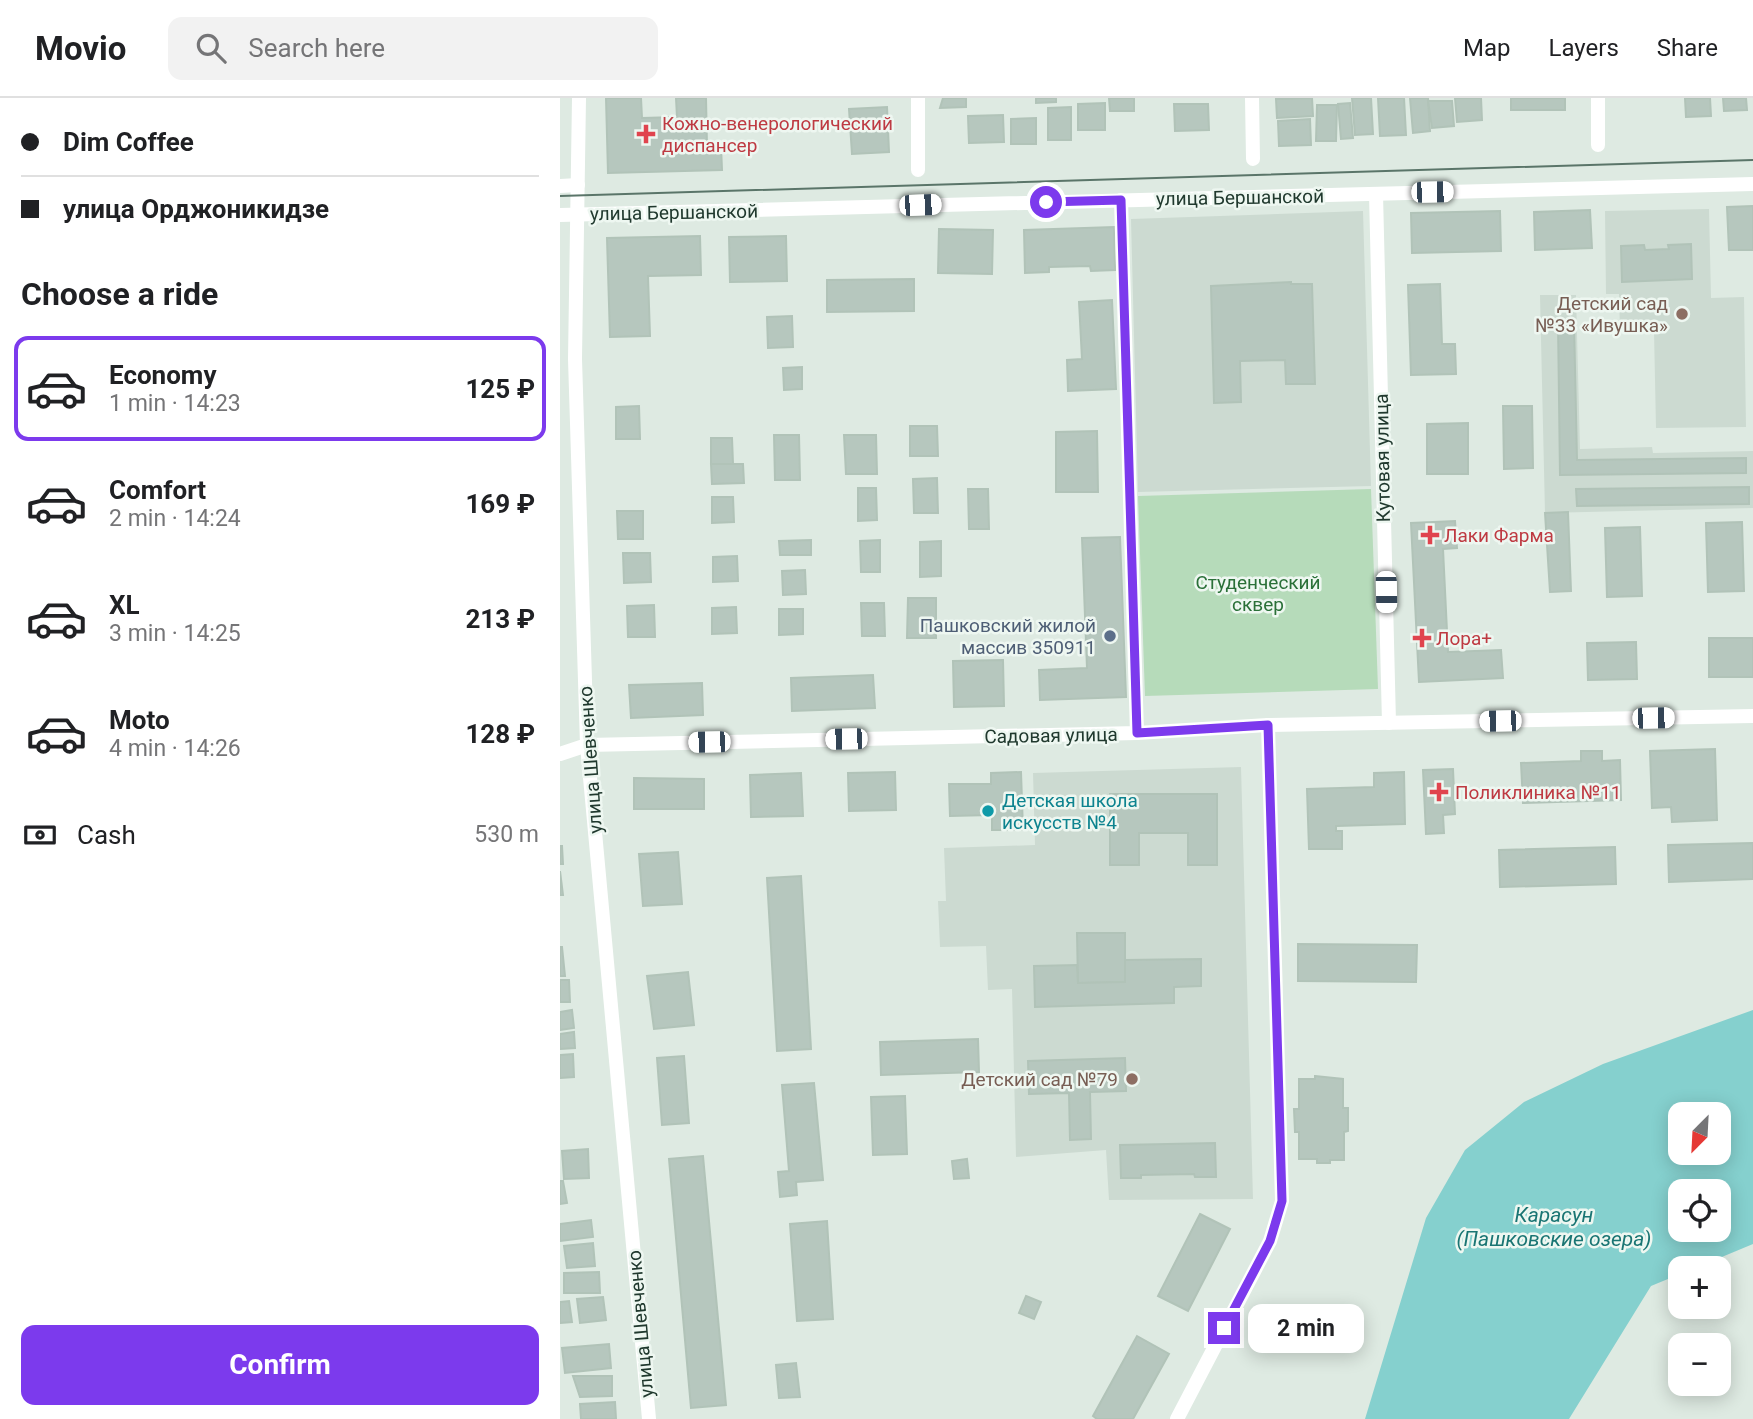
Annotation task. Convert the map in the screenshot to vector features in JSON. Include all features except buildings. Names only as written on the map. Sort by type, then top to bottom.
[{"type":"street","name":"улица Шевченко","points":[[579,98],[575,359],[587,745],[649,1419]]},
{"type":"street","points":[[918,98],[918,170]]},
{"type":"street","points":[[1252,98],[1253,159]]},
{"type":"street","points":[[1598,98],[1598,145]]},
{"type":"street","name":"улица Бершанской","points":[[560,215],[1753,184]]},
{"type":"street","name":"улица Бершанской","points":[[560,186],[578,185]]},
{"type":"street","name":"Кутовая улица","points":[[1376,194],[1389,723]]},
{"type":"street","points":[[1121,200],[1137,733]]},
{"type":"street","name":"Садовая улица","points":[[560,754],[587,745],[1137,733],[1268,725],[1753,716]]},
{"type":"street","points":[[1177,1419],[1270,1241],[1282,1201],[1268,725]]},
{"type":"shaded area","name":"Детский сад №33 «Ивушка»","points":[[1709,209],[1711,298],[1744,297],[1746,427],[1656,428],[1654,331],[1620,331],[1619,294],[1606,294],[1605,211]]},
{"type":"shaded area","points":[[1363,211],[1371,486],[1138,492],[1131,219]]},
{"type":"shaded area","points":[[1540,295],[1576,295],[1580,449],[1652,447],[1653,453],[1753,451],[1753,508],[1545,513]]},
{"type":"shaded area","points":[[1241,767],[1253,1199],[1109,1200],[1106,1150],[1016,1157],[1012,989],[988,990],[986,946],[940,947],[938,901],[946,901],[944,848],[1035,845],[1033,773]]},
{"type":"green space","name":"Студенческий сквер","points":[[1371,489],[1378,689],[1145,696],[1138,496]]},
{"type":"water","name":"Карасун (Пашковские озера)","points":[[1753,1010],[1753,1244],[1724,1256],[1668,1256],[1668,1279],[1651,1286],[1569,1419],[1365,1419],[1426,1218],[1465,1150],[1524,1102],[1603,1064]]},
{"type":"tram line","points":[[560,196],[1753,160]]},
{"type":"place","name":"Кожно-венерологический диспансер","points":[[646,134]]},
{"type":"place","name":"Детский сад №33 «Ивушка»","points":[[1682,314]]},
{"type":"place","name":"Лаки Фарма","points":[[1430,535]]},
{"type":"place","name":"Пашковский жилой массив 350911","points":[[1110,636]]},
{"type":"place","name":"Лора+","points":[[1422,638]]},
{"type":"place","name":"Поликлиника №11","points":[[1439,792]]},
{"type":"place","name":"Детская школа искусств №4","points":[[988,811]]},
{"type":"place","name":"Детский сад №79","points":[[1132,1079]]},
{"type":"route","points":[[1046,202],[1121,200],[1137,733],[1268,725],[1282,1201],[1270,1241],[1224,1328]]}]
